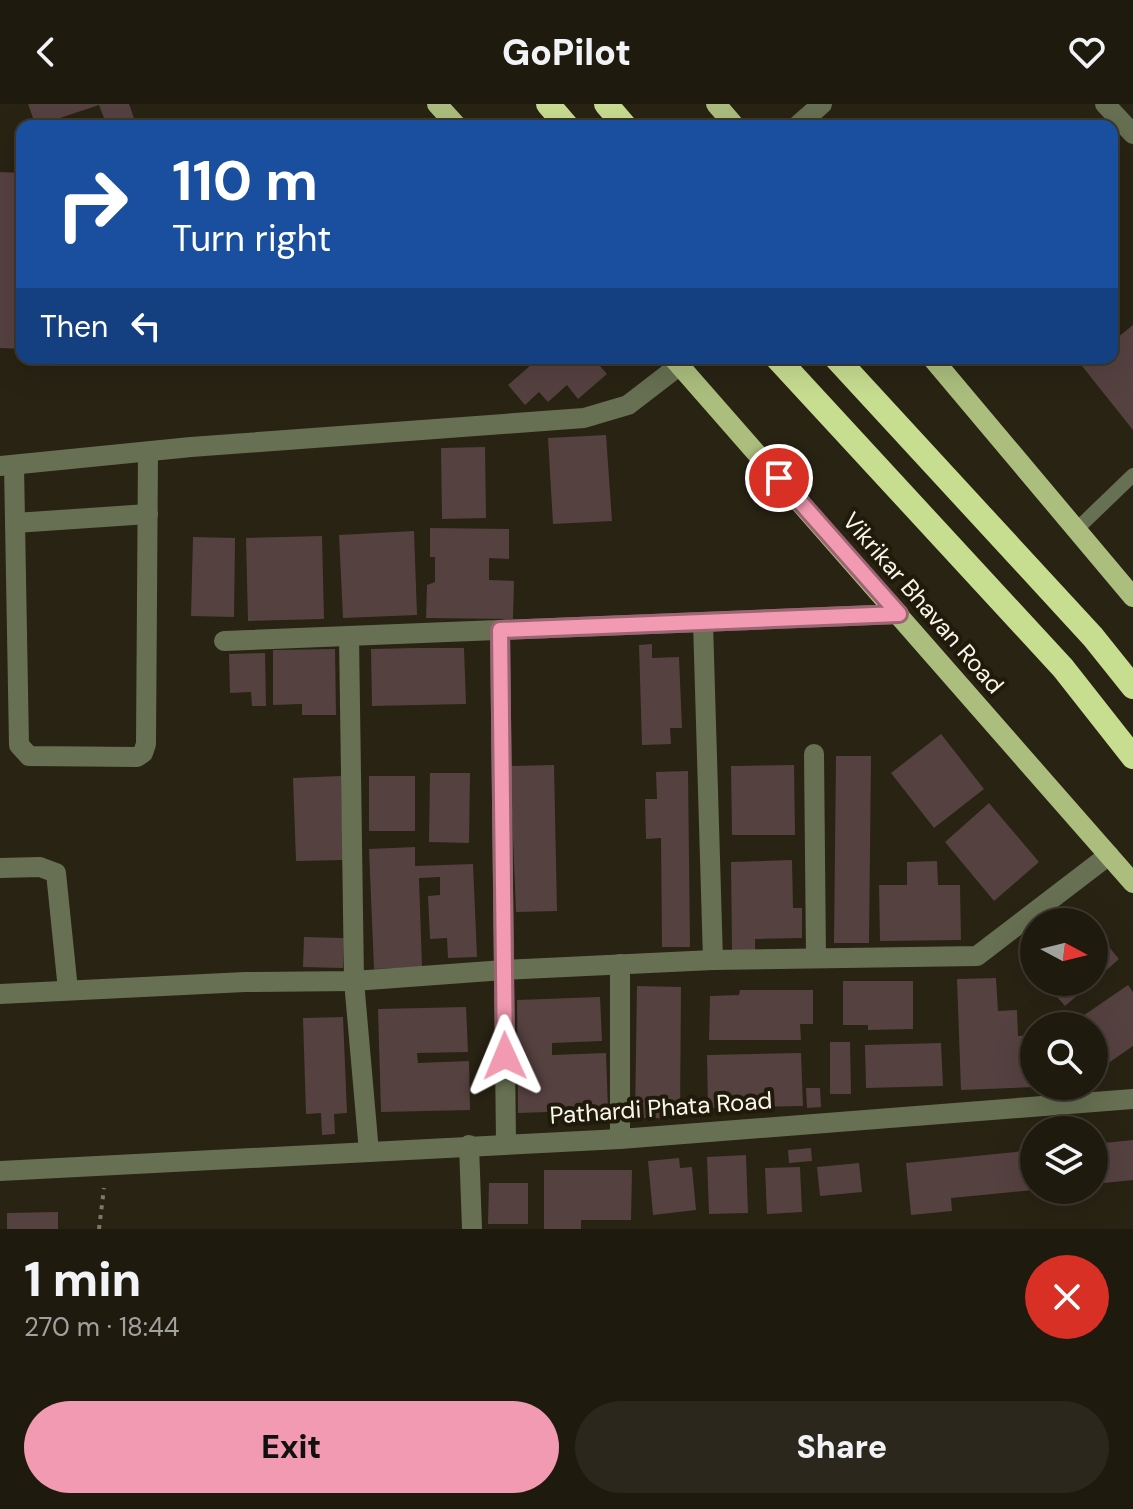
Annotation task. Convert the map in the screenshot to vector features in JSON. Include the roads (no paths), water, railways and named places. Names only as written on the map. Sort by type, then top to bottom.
[{"type":"highway","points":[[548,104],[562,120]]},
{"type":"highway","points":[[606,104],[620,120]]},
{"type":"highway","points":[[783,364],[1063,668],[1133,757]]},
{"type":"highway","points":[[842,364],[1093,637],[1133,687]]},
{"type":"main road","points":[[437,104],[452,120]]},
{"type":"main road","points":[[716,104],[730,120]]},
{"type":"main road","name":"Vikrikar Bhavan Road","points":[[678,364],[1133,883]]},
{"type":"main road","points":[[937,364],[1133,597]]},
{"type":"street","points":[[804,120],[822,104]]},
{"type":"street","points":[[1105,104],[1133,134]]},
{"type":"street","points":[[148,452],[146,744],[143,753],[137,757],[29,756],[19,745],[9,590],[15,523],[7,466],[148,452],[584,418],[628,405],[674,364]]},
{"type":"street","points":[[15,523],[148,514]]},
{"type":"street","points":[[224,641],[899,614]]},
{"type":"street","points":[[703,622],[713,960]]},
{"type":"street","points":[[500,630],[506,1142]]},
{"type":"street","points":[[349,636],[354,981],[369,1152]]},
{"type":"street","points":[[814,754],[816,957]]},
{"type":"street","points":[[0,994],[245,982],[354,981],[713,960],[977,956],[1109,855]]},
{"type":"street","points":[[0,868],[40,867],[56,873],[68,990]]},
{"type":"street","points":[[620,964],[620,1139]]},
{"type":"street","name":"Pathardi Phata Road","points":[[0,1171],[506,1142],[620,1139],[1133,1099]]},
{"type":"street","points":[[469,1145],[472,1229]]},
{"type":"lane","points":[[1077,529],[1133,475]]}]
